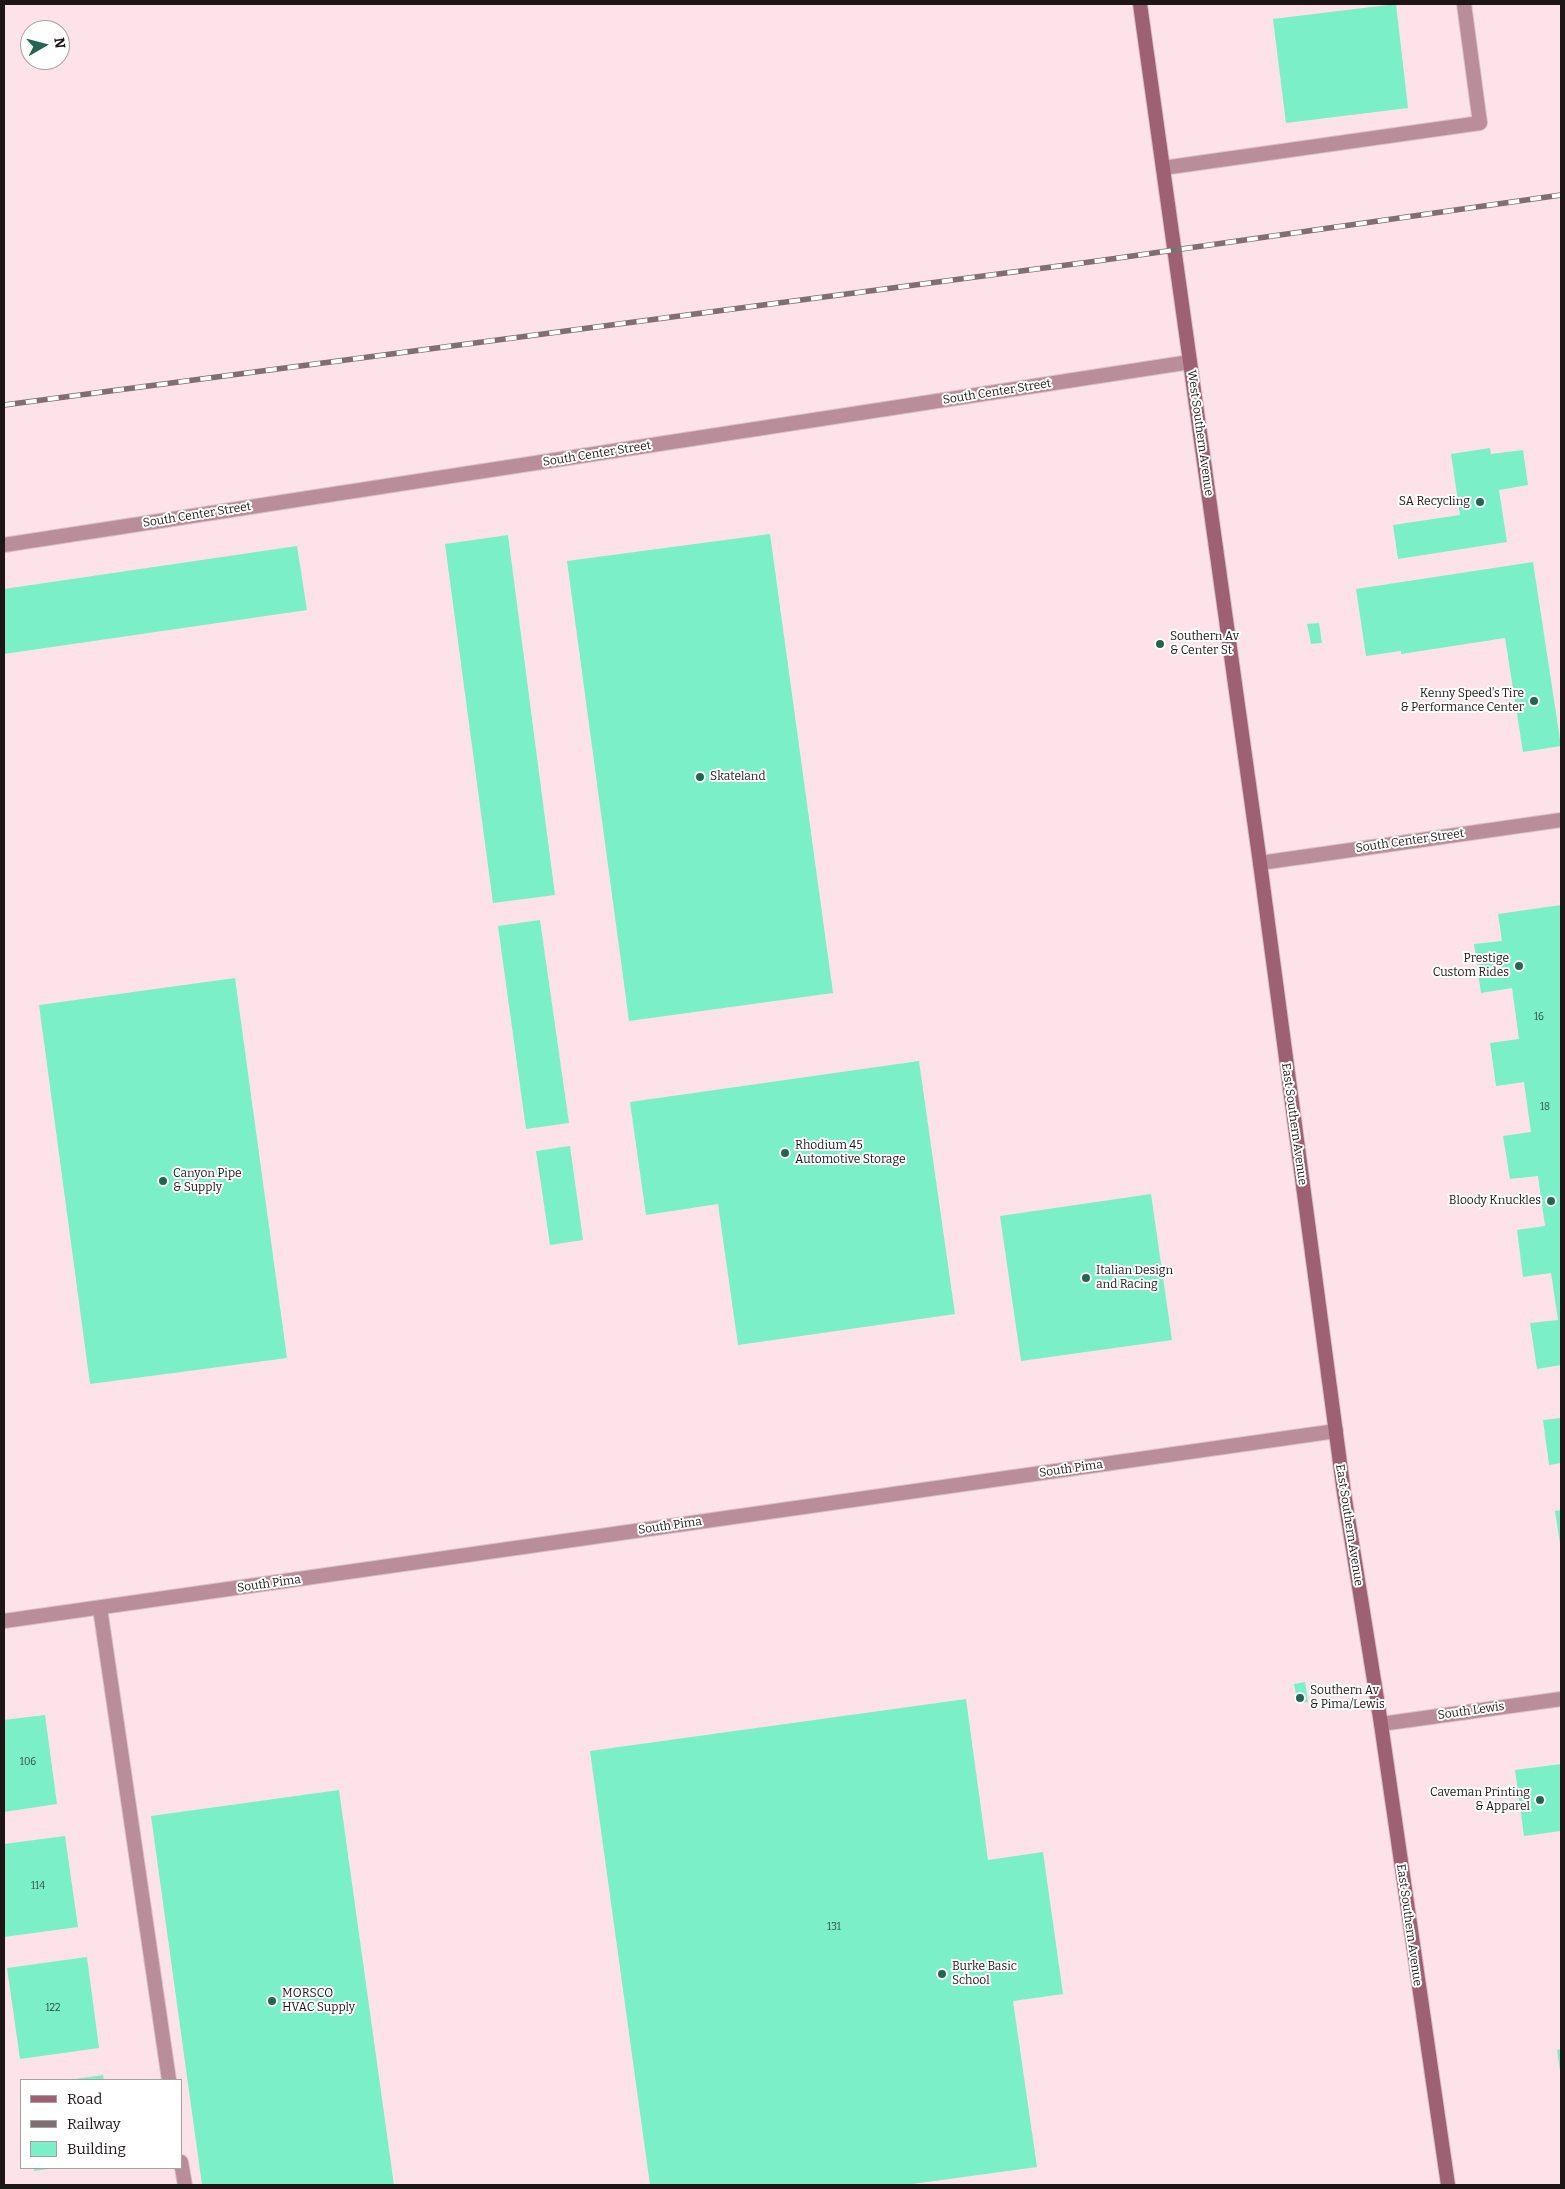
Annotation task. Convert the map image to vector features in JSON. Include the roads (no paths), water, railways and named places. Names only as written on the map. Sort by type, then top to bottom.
[{"type":"main road","name":"West Southern Avenue","points":[[1140,4],[1260,863]]},
{"type":"main road","name":"East Southern Avenue","points":[[1260,863],[1336,1431],[1448,2185]]},
{"type":"street","points":[[1163,168],[1480,123],[1464,4]]},
{"type":"street","name":"South Center Street","points":[[4,545],[1190,362]]},
{"type":"street","name":"South Center Street","points":[[1260,863],[1561,820]]},
{"type":"street","name":"South Pima","points":[[4,1621],[1336,1431]]},
{"type":"street","points":[[100,1608],[169,2079]]},
{"type":"street","name":"South Lewis","points":[[1380,1724],[1561,1699]]},
{"type":"street","points":[[182,2168],[185,2185]]},
{"type":"railway","points":[[4,405],[1097,261],[1561,195]]},
{"type":"place","name":"SA Recycling","points":[[1480,502]]},
{"type":"place","name":"Southern Av & Center St","points":[[1160,644]]},
{"type":"place","name":"Kenny Speed's Tire & Performance Center","points":[[1534,701]]},
{"type":"place","name":"Skateland","points":[[700,777]]},
{"type":"place","name":"Prestige Custom Rides","points":[[1519,966]]},
{"type":"place","name":"Rhodium 45 Automotive Storage","points":[[785,1153]]},
{"type":"place","name":"Canyon Pipe & Supply","points":[[163,1181]]},
{"type":"place","name":"Bloody Knuckles","points":[[1551,1201]]},
{"type":"place","name":"Italian Design and Racing","points":[[1086,1278]]},
{"type":"place","name":"Southern Av & Pima/Lewis","points":[[1300,1698]]},
{"type":"place","name":"Caveman Printing & Apparel","points":[[1540,1800]]},
{"type":"place","name":"Burke Basic School","points":[[942,1974]]},
{"type":"place","name":"MORSCO HVAC Supply","points":[[272,2001]]}]
